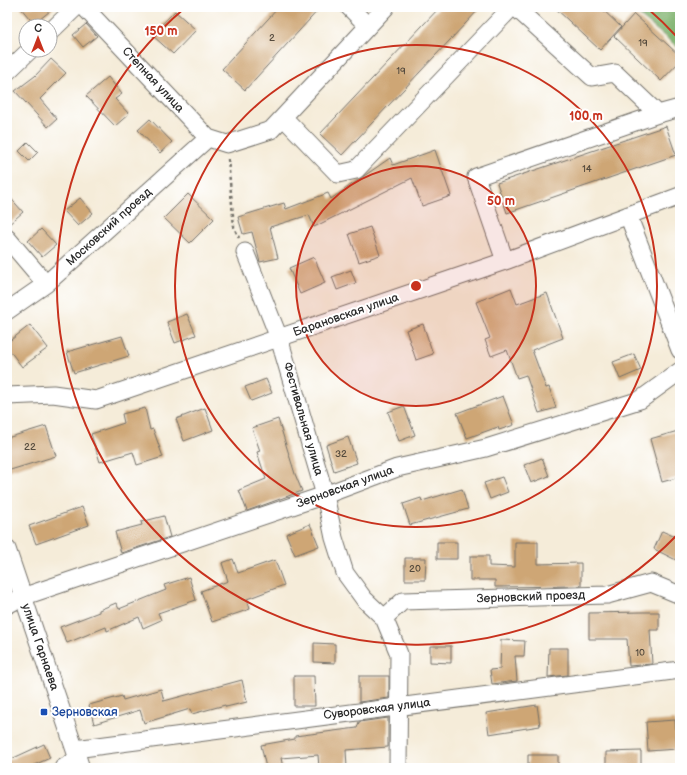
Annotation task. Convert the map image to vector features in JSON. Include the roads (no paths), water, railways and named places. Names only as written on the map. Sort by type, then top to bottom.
[{"type":"street","points":[[58,24],[76,7]]},
{"type":"street","name":"Степная улица","points":[[84,7],[208,138],[227,144],[271,130],[282,117]]},
{"type":"street","points":[[349,7],[368,26]]},
{"type":"street","points":[[386,7],[282,117],[338,174],[356,170],[512,7]]},
{"type":"street","points":[[516,7],[592,77],[615,73],[658,114]]},
{"type":"street","points":[[7,72],[22,58]]},
{"type":"street","points":[[505,261],[476,177],[658,114],[680,108]]},
{"type":"street","name":"Московский проезд","points":[[7,311],[46,284],[208,138]]},
{"type":"street","name":"Барановская улица","points":[[7,396],[53,394],[96,400],[505,261],[680,196]]},
{"type":"street","points":[[628,215],[680,350]]},
{"type":"street","points":[[7,238],[46,284]]},
{"type":"street","name":"Фестивальная улица","points":[[245,252],[279,338],[325,495],[334,538],[345,573],[364,599],[384,618],[399,654],[398,768]]},
{"type":"street","name":"Зерновская улица","points":[[7,605],[22,598],[325,495],[397,468],[486,448],[640,400],[680,371]]},
{"type":"street","name":"улица Гарнаева","points":[[7,549],[22,598],[78,759]]},
{"type":"street","name":"Зерновский проезд","points":[[384,618],[402,601],[607,595],[651,583],[680,595]]},
{"type":"street","name":"Суворовская улица","points":[[63,768],[78,759],[398,706],[680,670]]},
{"type":"place","name":"Зерновская","points":[[44,712]]}]
